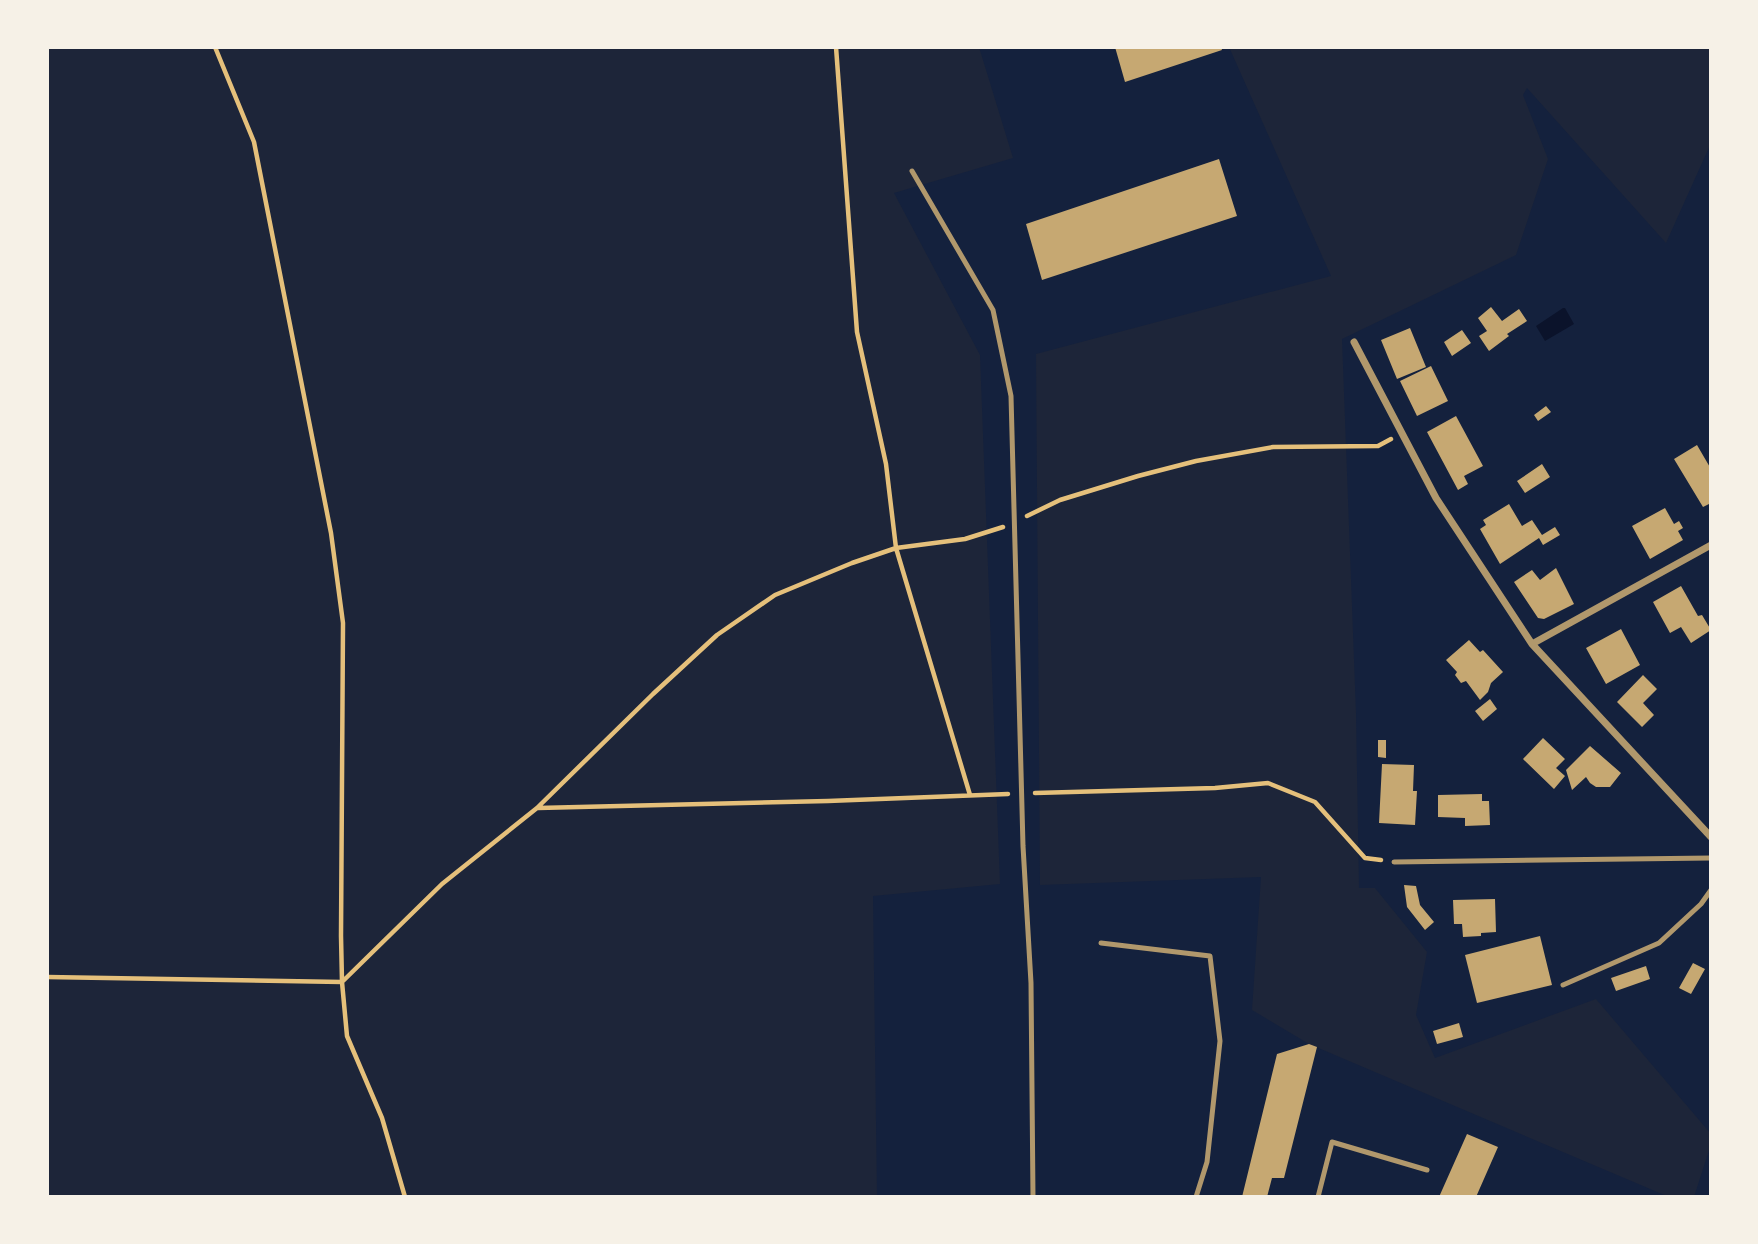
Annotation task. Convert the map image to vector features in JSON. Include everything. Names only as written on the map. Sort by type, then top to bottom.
[{"type":"street","points":[[1353,342],[1436,498],[1532,644],[1711,837]]},
{"type":"street","points":[[1532,644],[1711,545]]},
{"type":"lane","points":[[912,171],[993,310],[1011,396],[1022,793],[1031,983],[1033,1197]]},
{"type":"lane","points":[[1394,862],[1711,858]]},
{"type":"lane","points":[[1563,985],[1659,943],[1702,904],[1711,890]]},
{"type":"lane","points":[[1101,943],[1210,957],[1220,1041],[1207,1162],[1196,1197]]},
{"type":"lane","points":[[1318,1197],[1332,1142],[1427,1170]]},
{"type":"path","points":[[215,47],[254,142],[331,533],[343,623],[342,982],[347,1036],[382,1118],[405,1197]]},
{"type":"path","points":[[836,47],[857,331],[886,464],[896,548],[970,795]]},
{"type":"path","points":[[47,977],[342,982],[442,884],[537,808],[717,635],[775,595],[896,548],[965,538],[1014,522],[1060,500],[1138,475],[1273,447],[1378,446],[1402,434]]},
{"type":"path","points":[[537,808],[1215,788],[1268,783],[1315,802],[1365,858],[1394,862]]},
{"type":"shaded area","points":[[47,47],[979,47],[1013,158],[894,193],[980,355],[1000,884],[873,896],[877,1197],[47,1197]]},
{"type":"shaded area","points":[[1229,47],[1711,47],[1711,143],[1666,243],[1527,88],[1523,95],[1548,159],[1516,255],[1342,339],[1356,713],[1359,888],[1375,888],[1427,952],[1416,1015],[1435,1058],[1596,999],[1711,1134],[1711,1144],[1694,1197],[1669,1197],[1309,1044],[1252,1010],[1261,877],[1040,885],[1036,354],[1331,276]]},
{"type":"shaded area","points":[[1563,308],[1574,324],[1545,341],[1536,326]]},
{"type":"building","points":[[1115,47],[1221,47],[1222,50],[1125,82]]},
{"type":"building","points":[[1219,159],[1237,216],[1042,280],[1026,224]]},
{"type":"building","points":[[1491,307],[1502,321],[1519,309],[1527,321],[1507,334],[1509,336],[1489,351],[1479,336],[1487,331],[1478,318]]},
{"type":"building","points":[[1410,328],[1426,367],[1397,379],[1381,340]]},
{"type":"building","points":[[1462,330],[1471,343],[1452,356],[1444,342]]},
{"type":"building","points":[[1431,366],[1448,401],[1417,416],[1400,381]]},
{"type":"building","points":[[1546,406],[1551,412],[1538,421],[1534,415]]},
{"type":"building","points":[[1456,416],[1483,466],[1464,476],[1468,484],[1458,490],[1427,432]]},
{"type":"building","points":[[1697,445],[1711,469],[1711,503],[1703,507],[1674,459]]},
{"type":"building","points":[[1542,464],[1550,477],[1525,493],[1517,481]]},
{"type":"building","points":[[1509,504],[1522,526],[1532,520],[1542,535],[1555,527],[1560,535],[1543,545],[1539,538],[1500,564],[1480,529],[1486,525],[1483,520]]},
{"type":"building","points":[[1665,508],[1674,524],[1679,521],[1683,528],[1678,531],[1683,540],[1650,559],[1632,526]]},
{"type":"building","points":[[1556,568],[1574,604],[1544,619],[1538,618],[1514,582],[1532,570],[1540,580]]},
{"type":"building","points":[[1681,586],[1698,616],[1702,615],[1711,630],[1691,643],[1681,627],[1670,633],[1653,602]]},
{"type":"building","points":[[1621,629],[1640,665],[1606,684],[1586,648]]},
{"type":"building","points":[[1469,640],[1480,652],[1483,650],[1503,672],[1491,683],[1488,692],[1480,700],[1466,681],[1461,683],[1455,675],[1457,672],[1446,660]]},
{"type":"building","points":[[1643,675],[1657,689],[1643,703],[1654,715],[1642,727],[1617,702]]},
{"type":"building","points":[[1490,699],[1497,709],[1483,721],[1475,711]]},
{"type":"building","points":[[1543,738],[1565,759],[1556,768],[1565,776],[1554,789],[1523,759]]},
{"type":"building","points":[[1378,740],[1386,740],[1386,758],[1378,757]]},
{"type":"building","points":[[1590,746],[1621,773],[1610,787],[1596,787],[1586,777],[1572,790],[1566,770]]},
{"type":"building","points":[[1382,764],[1414,765],[1413,791],[1417,791],[1415,825],[1379,823]]},
{"type":"building","points":[[1482,794],[1482,801],[1489,801],[1490,825],[1465,826],[1465,818],[1438,817],[1438,795]]},
{"type":"building","points":[[1404,885],[1416,886],[1420,905],[1434,922],[1425,930],[1407,907]]},
{"type":"building","points":[[1495,899],[1496,932],[1463,937],[1462,924],[1454,924],[1453,900]]},
{"type":"building","points":[[1540,936],[1552,985],[1477,1003],[1465,955]]},
{"type":"building","points":[[1693,963],[1705,969],[1691,994],[1679,988]]},
{"type":"building","points":[[1646,966],[1650,979],[1616,991],[1611,978]]},
{"type":"building","points":[[1459,1023],[1463,1037],[1437,1044],[1433,1031]]},
{"type":"building","points":[[1309,1044],[1317,1047],[1284,1178],[1272,1178],[1267,1197],[1242,1197],[1277,1054]]},
{"type":"building","points":[[1467,1134],[1498,1147],[1476,1197],[1439,1197]]}]
